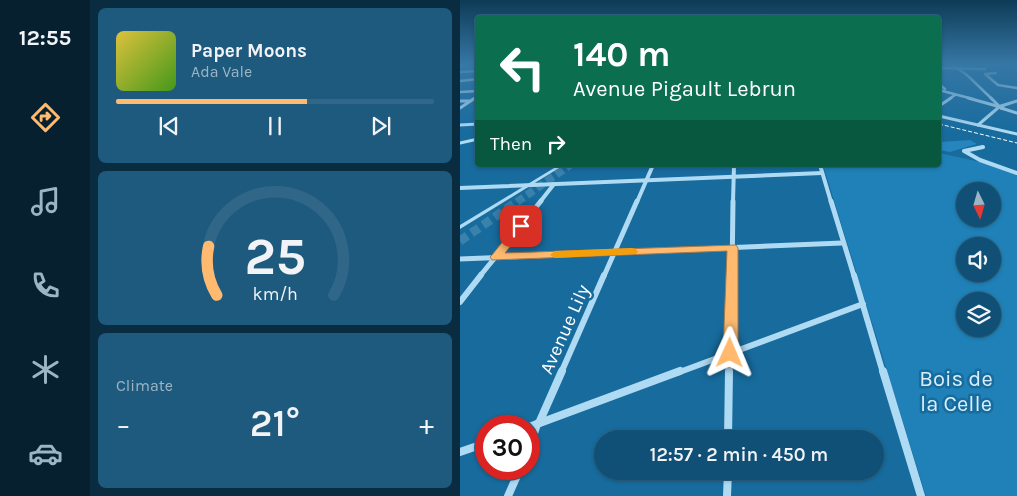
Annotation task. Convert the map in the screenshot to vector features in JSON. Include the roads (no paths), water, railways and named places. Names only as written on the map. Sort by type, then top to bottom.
[{"type":"street","points":[[979,87],[1000,107],[1017,108]]},
{"type":"street","points":[[943,90],[1017,113]]},
{"type":"street","points":[[460,92],[475,91]]},
{"type":"street","points":[[941,105],[956,95]]},
{"type":"street","points":[[460,108],[475,98]]},
{"type":"street","points":[[460,101],[470,101]]},
{"type":"street","points":[[978,125],[1000,107],[1016,102]]},
{"type":"street","points":[[941,116],[1017,134]]},
{"type":"street","points":[[460,125],[475,124]]},
{"type":"street","points":[[460,143],[475,140]]},
{"type":"street","points":[[983,146],[964,150],[980,160],[1017,173]]},
{"type":"street","points":[[528,185],[554,167]]},
{"type":"street","points":[[461,225],[559,167]]},
{"type":"street","name":"Avenue Lily","points":[[540,415],[652,167]]},
{"type":"street","points":[[728,430],[734,167]]},
{"type":"street","points":[[820,167],[842,243],[863,304],[921,496]]},
{"type":"street","points":[[460,188],[822,173]]},
{"type":"street","points":[[460,302],[554,184]]},
{"type":"street","points":[[460,259],[842,243]]},
{"type":"street","points":[[540,423],[863,304]]},
{"type":"street","points":[[460,452],[475,447]]},
{"type":"street","points":[[508,496],[515,480]]},
{"type":"street","points":[[727,496],[728,480]]},
{"type":"tunnel","points":[[517,202],[567,167]]},
{"type":"tunnel","points":[[460,241],[518,201]]},
{"type":"railway","points":[[941,124],[1017,143]]},
{"type":"park label","name":"Bois de la Celle","points":[[956,390]]}]
